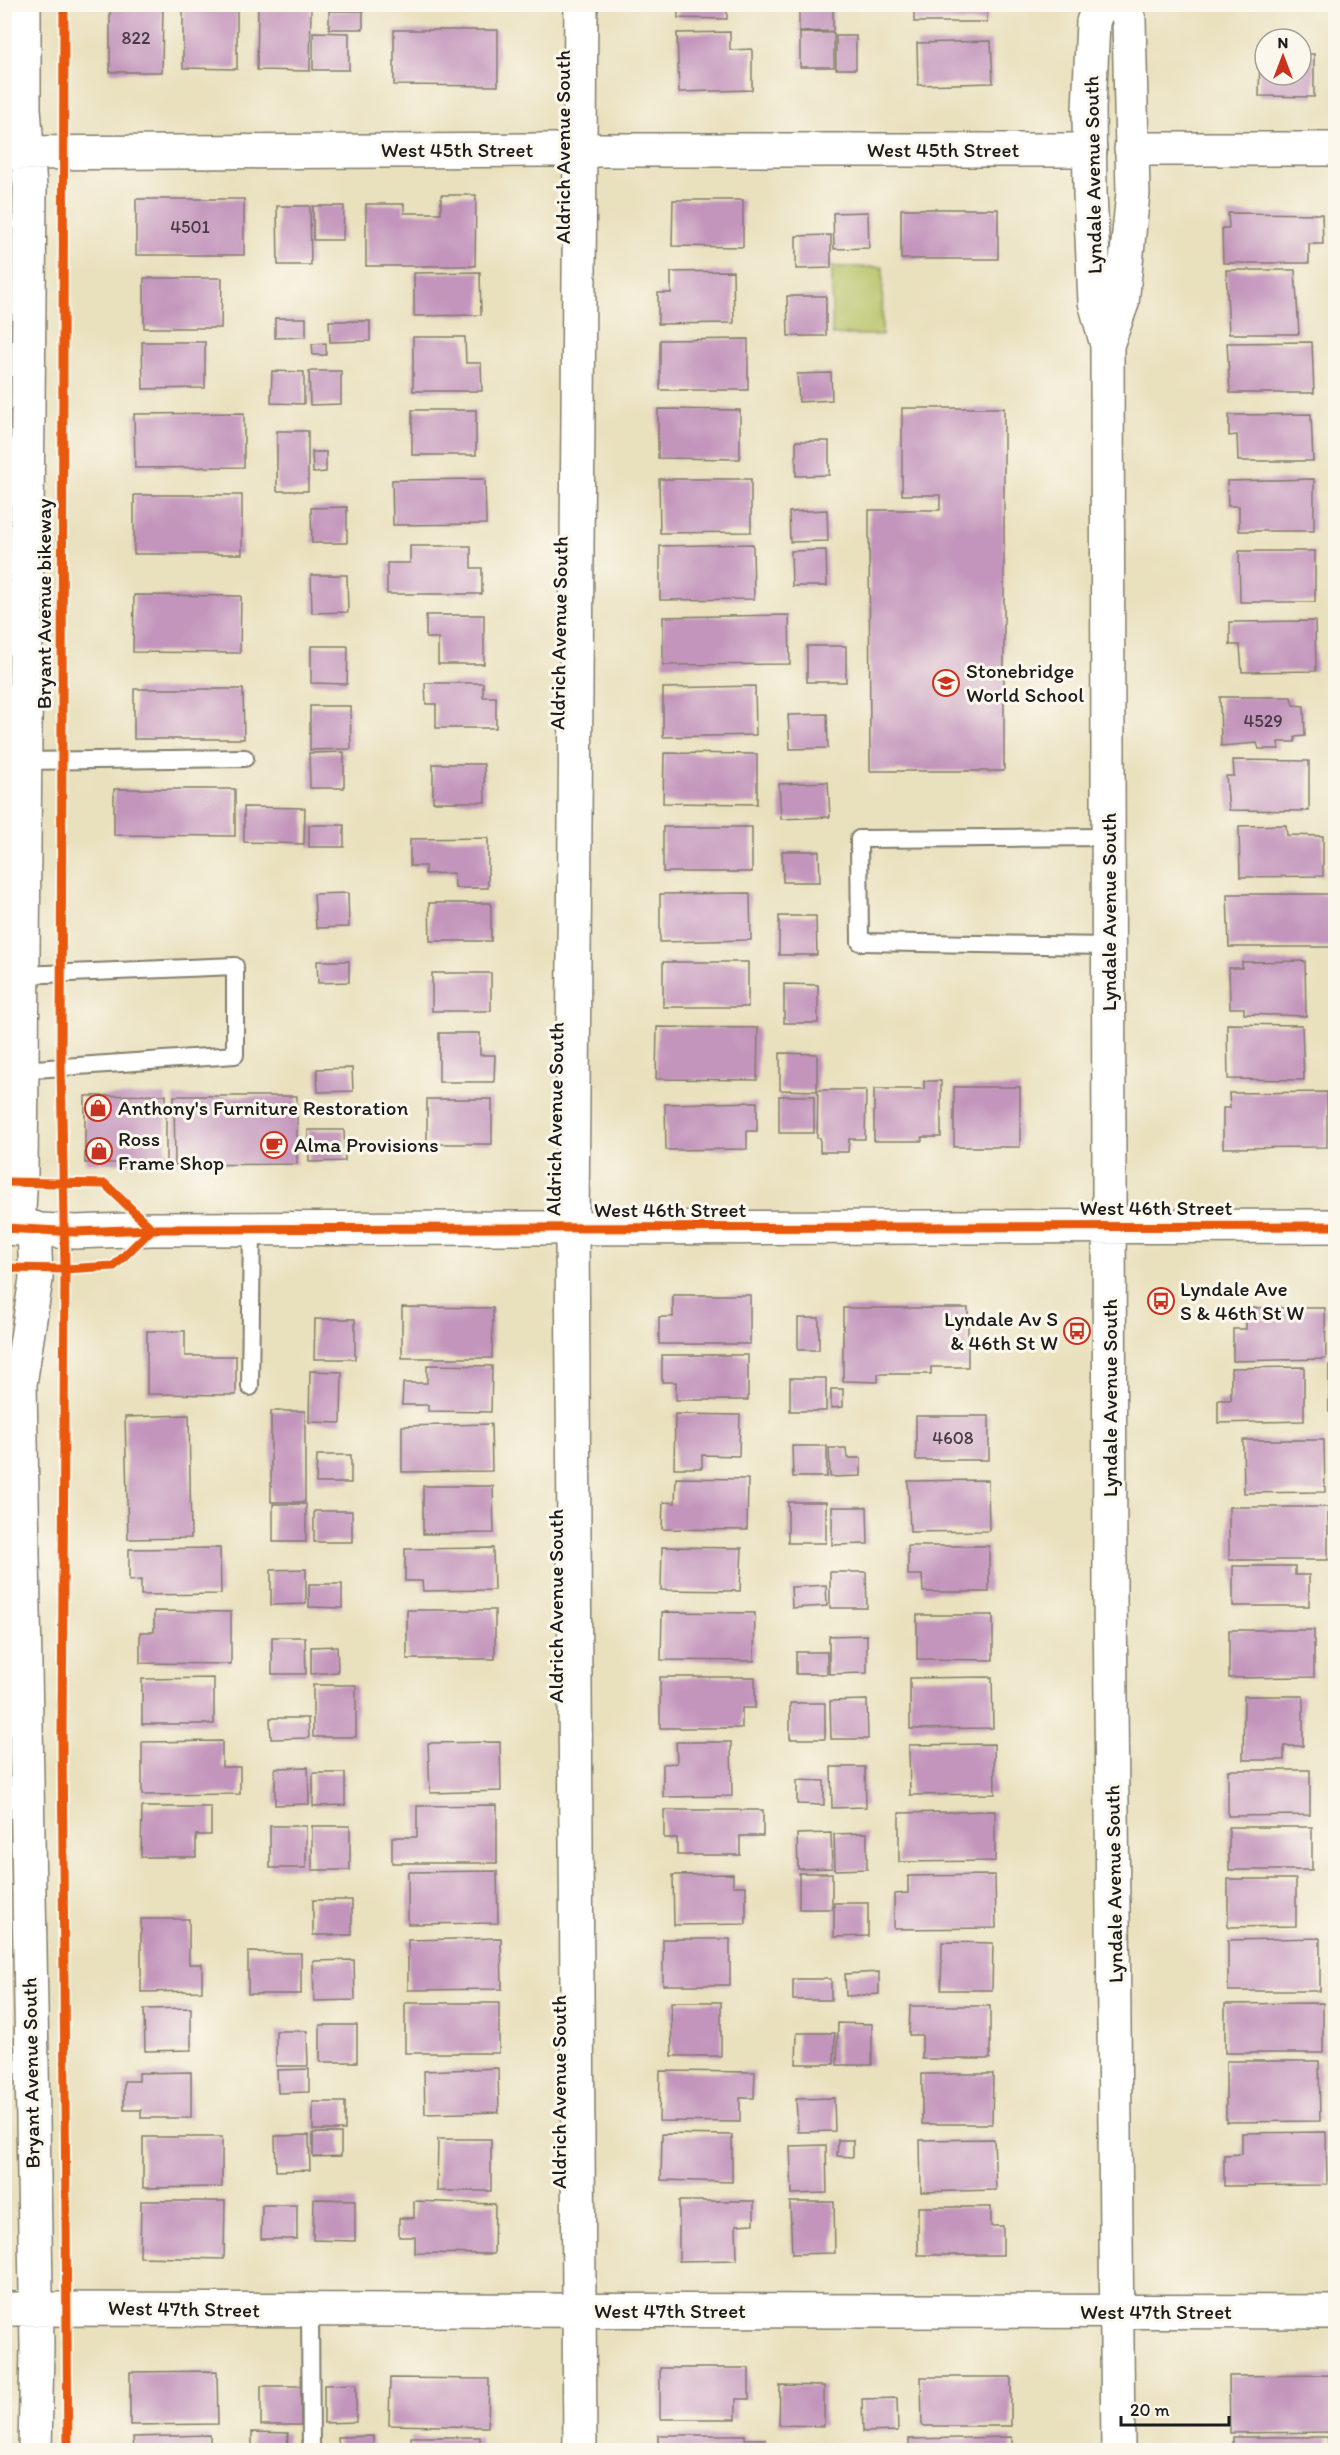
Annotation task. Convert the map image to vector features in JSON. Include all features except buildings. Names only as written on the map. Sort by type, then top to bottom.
[{"type":"street","name":"Bryant Avenue South","points":[[24,4],[15,154],[30,199],[19,1228],[36,1279],[12,1387],[20,2309],[35,2451]]},
{"type":"street","name":"Aldrich Avenue South","points":[[580,2451],[572,1229],[582,150],[581,4]]},
{"type":"street","name":"Lyndale Avenue South","points":[[1100,4],[1093,22],[1089,109],[1095,302],[1107,345],[1110,1594],[1118,2451]]},
{"type":"street","name":"Lyndale Avenue South","points":[[1107,345],[1122,303],[1133,193],[1129,20],[1124,4]]},
{"type":"street","points":[[1131,149],[1335,149]]},
{"type":"street","name":"West 45th Street","points":[[15,154],[582,150],[1090,150]]},
{"type":"street","name":"West 46th Street","points":[[19,1228],[76,1232],[252,1229],[1335,1226]]},
{"type":"street","name":"West 47th Street","points":[[20,2309],[1335,2312]]},
{"type":"lane","points":[[23,761],[245,758]]},
{"type":"lane","points":[[1109,837],[859,839],[860,942],[1109,946]]},
{"type":"lane","points":[[21,1070],[235,1055],[235,966],[22,975]]},
{"type":"lane","points":[[250,1387],[252,1229]]},
{"type":"lane","points":[[310,2311],[311,2451]]},
{"type":"green space","points":[[832,267],[883,267],[882,335],[832,335]]},
{"type":"cycle path","name":"Bryant Avenue bikeway","points":[[64,4],[61,1066],[65,1269],[62,1739],[68,2450]]},
{"type":"cycle path","points":[[4,1182],[105,1184],[152,1229]]},
{"type":"cycle path","points":[[4,1228],[76,1232],[152,1229],[1336,1226]]},
{"type":"cycle path","points":[[4,1268],[65,1269],[114,1266],[152,1229]]},
{"type":"place","name":"Stonebridge World School","points":[[946,683]]},
{"type":"place","name":"Anthony's Furniture Restoration","points":[[98,1108]]},
{"type":"place","name":"Alma Provisions","points":[[274,1145]]},
{"type":"place","name":"Ross Frame Shop","points":[[99,1151]]},
{"type":"place","name":"Lyndale Ave S & 46th St W","points":[[1161,1301]]},
{"type":"place","name":"Lyndale Av S & 46th St W","points":[[1077,1331]]}]
